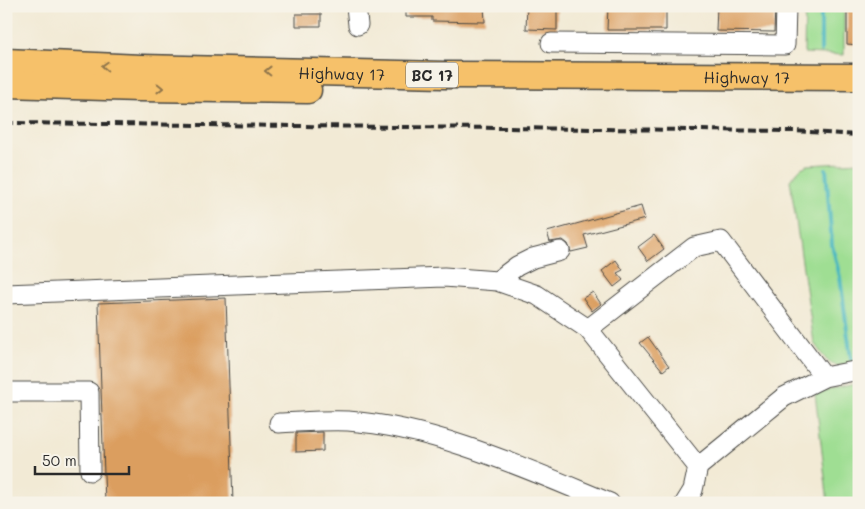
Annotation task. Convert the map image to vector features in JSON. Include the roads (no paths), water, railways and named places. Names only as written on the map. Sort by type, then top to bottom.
[{"type":"highway","name":"Highway 17","points":[[6,62],[141,68],[444,76],[859,78]]},
{"type":"highway","name":"Highway 17","points":[[6,84],[139,88],[445,92],[859,94]]},
{"type":"lane","points":[[551,42],[785,45],[786,6]]},
{"type":"lane","points":[[588,329],[694,247],[721,241],[824,377]]},
{"type":"lane","points":[[497,281],[517,266],[533,258],[560,251]]},
{"type":"lane","points":[[6,294],[444,277],[497,281],[536,295],[588,329],[698,467]]},
{"type":"lane","points":[[685,503],[693,490],[698,467],[784,397],[824,377],[859,370]]},
{"type":"lane","points":[[6,392],[89,392],[90,471]]},
{"type":"lane","points":[[279,423],[348,421],[410,430],[508,462],[610,503]]},
{"type":"waterway","points":[[821,6],[821,51]]},
{"type":"waterway","points":[[826,169],[832,245],[840,277],[851,359]]},
{"type":"waterway","points":[[857,393],[859,413]]},
{"type":"railway","points":[[6,123],[794,131],[859,135]]}]
